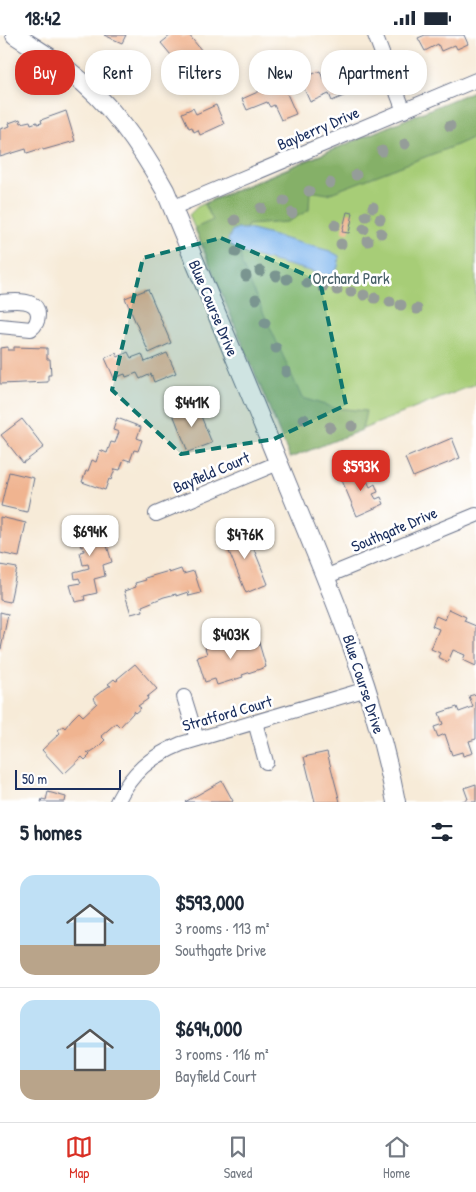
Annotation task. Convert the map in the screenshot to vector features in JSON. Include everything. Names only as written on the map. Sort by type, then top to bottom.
[{"type":"main road","name":"Blue Course Drive","points":[[15,35],[70,72],[105,104],[125,127],[146,157],[165,190],[347,630],[367,689],[384,749],[396,802]]},
{"type":"street","points":[[375,35],[404,111]]},
{"type":"street","name":"Bayberry Drive","points":[[172,208],[476,80]]},
{"type":"street","points":[[0,302],[12,300],[29,303],[36,309],[38,315],[36,324],[31,329],[0,325]]},
{"type":"street","name":"Bayfield Court","points":[[156,514],[278,463]]},
{"type":"street","name":"Southgate Drive","points":[[326,577],[476,515]]},
{"type":"street","name":"Stratford Court","points":[[117,802],[126,785],[140,769],[162,752],[197,739],[367,689]]},
{"type":"street","points":[[184,697],[197,739]]},
{"type":"street","points":[[255,722],[266,762]]},
{"type":"highlighted area","points":[[221,238],[320,281],[346,405],[274,439],[181,454],[112,390],[143,258]]},
{"type":"green space","name":"Orchard Park","points":[[476,90],[476,384],[290,458],[189,215],[197,207],[213,199]]},
{"type":"green space","points":[[476,90],[476,136],[328,194],[310,191],[309,210],[287,222],[248,225],[239,243],[242,265],[302,398],[335,408],[366,411],[362,430],[290,458],[195,228],[213,220],[204,204]]},
{"type":"water","points":[[248,229],[330,251],[339,256],[338,267],[332,275],[325,275],[239,252],[232,247],[228,240],[232,231]]},
{"type":"building","points":[[104,35],[126,35],[122,43]]},
{"type":"building","points":[[171,35],[181,35],[182,37],[189,35],[201,50],[167,50],[161,43]]},
{"type":"building","points":[[425,35],[464,35],[468,44],[457,49],[455,45],[441,51],[438,44],[424,50],[418,38]]},
{"type":"building","points":[[320,71],[321,95],[327,95],[310,102],[307,95],[311,95],[311,75]]},
{"type":"building","points":[[251,95],[288,95],[296,114],[281,120],[274,105],[270,107],[267,102],[247,110],[242,99]]},
{"type":"building","points":[[329,95],[346,95],[332,101]]},
{"type":"building","points":[[216,105],[224,124],[200,135],[198,130],[194,132],[192,127],[189,128],[182,113],[193,108],[196,114]]},
{"type":"building","points":[[66,111],[75,141],[27,153],[26,149],[0,157],[0,129],[10,126],[9,123],[20,119],[21,123],[30,121],[31,124],[42,123],[41,120]]},
{"type":"building","points":[[347,212],[353,213],[349,233],[342,232]]},
{"type":"building","points":[[148,289],[171,343],[149,353],[125,298]]},
{"type":"building","points":[[8,347],[8,350],[14,350],[14,347],[47,348],[47,359],[50,359],[51,375],[48,375],[48,382],[0,384],[0,348]]},
{"type":"building","points":[[128,352],[131,358],[142,354],[145,362],[167,353],[176,373],[154,382],[151,374],[140,379],[137,373],[126,377],[125,374],[114,378],[105,358],[116,353],[118,357]]},
{"type":"building","points":[[196,404],[212,443],[188,452],[173,414]]},
{"type":"building","points":[[117,418],[141,427],[137,438],[142,440],[138,451],[134,450],[130,461],[124,459],[120,470],[115,469],[105,490],[82,482],[92,460],[96,462],[100,450],[107,453],[111,442],[115,443],[119,432],[113,430]]},
{"type":"building","points":[[22,419],[44,447],[23,463],[1,435]]},
{"type":"building","points":[[452,438],[460,458],[413,477],[405,458]]},
{"type":"building","points":[[368,466],[371,471],[364,474],[370,487],[375,484],[378,492],[373,494],[376,499],[381,497],[384,504],[357,516],[341,478]]},
{"type":"building","points":[[9,472],[34,478],[27,512],[1,506]]},
{"type":"building","points":[[98,516],[112,562],[103,565],[105,576],[94,579],[97,593],[84,596],[85,600],[75,602],[70,585],[81,583],[79,578],[75,579],[74,572],[89,568],[88,564],[83,565],[80,552],[84,551],[83,546],[81,547],[79,540],[75,542],[72,529],[76,528],[75,522]]},
{"type":"building","points":[[0,517],[26,523],[19,557],[0,553]]},
{"type":"building","points":[[245,527],[268,584],[246,593],[223,537]]},
{"type":"building","points":[[0,565],[17,568],[10,602],[0,600]]},
{"type":"building","points":[[181,569],[183,574],[194,571],[201,593],[189,596],[188,592],[164,597],[142,606],[143,611],[131,614],[124,591],[136,587],[135,583],[146,580],[145,578]]},
{"type":"building","points":[[449,609],[466,617],[464,621],[476,626],[476,666],[463,660],[465,655],[453,650],[448,662],[438,657],[440,653],[431,649],[439,629],[432,626],[436,616],[445,620]]},
{"type":"building","points":[[0,612],[8,614],[1,649],[0,649]]},
{"type":"building","points":[[257,636],[266,667],[217,685],[215,679],[205,682],[197,657],[207,654],[205,648],[232,640],[233,643]]},
{"type":"building","points":[[135,664],[157,689],[138,706],[141,708],[135,713],[133,711],[120,727],[116,723],[101,736],[105,740],[97,748],[89,753],[87,752],[90,755],[85,760],[82,757],[64,774],[42,750],[60,733],[58,730],[63,726],[65,728],[79,712],[83,716],[97,703],[93,698],[111,686],[108,684],[114,679],[118,680]]},
{"type":"building","points":[[476,694],[476,739],[469,741],[473,753],[463,756],[462,752],[452,755],[445,734],[438,737],[434,727],[443,724],[439,713],[457,707],[459,712],[473,707],[469,696]]},
{"type":"building","points":[[327,752],[340,802],[315,802],[304,757]]},
{"type":"building","points":[[222,781],[232,802],[185,802]]},
{"type":"building","points":[[476,784],[476,802],[460,802],[468,799],[464,788]]},
{"type":"building","points":[[48,792],[66,797],[65,802],[41,802],[42,799],[46,800]]}]
